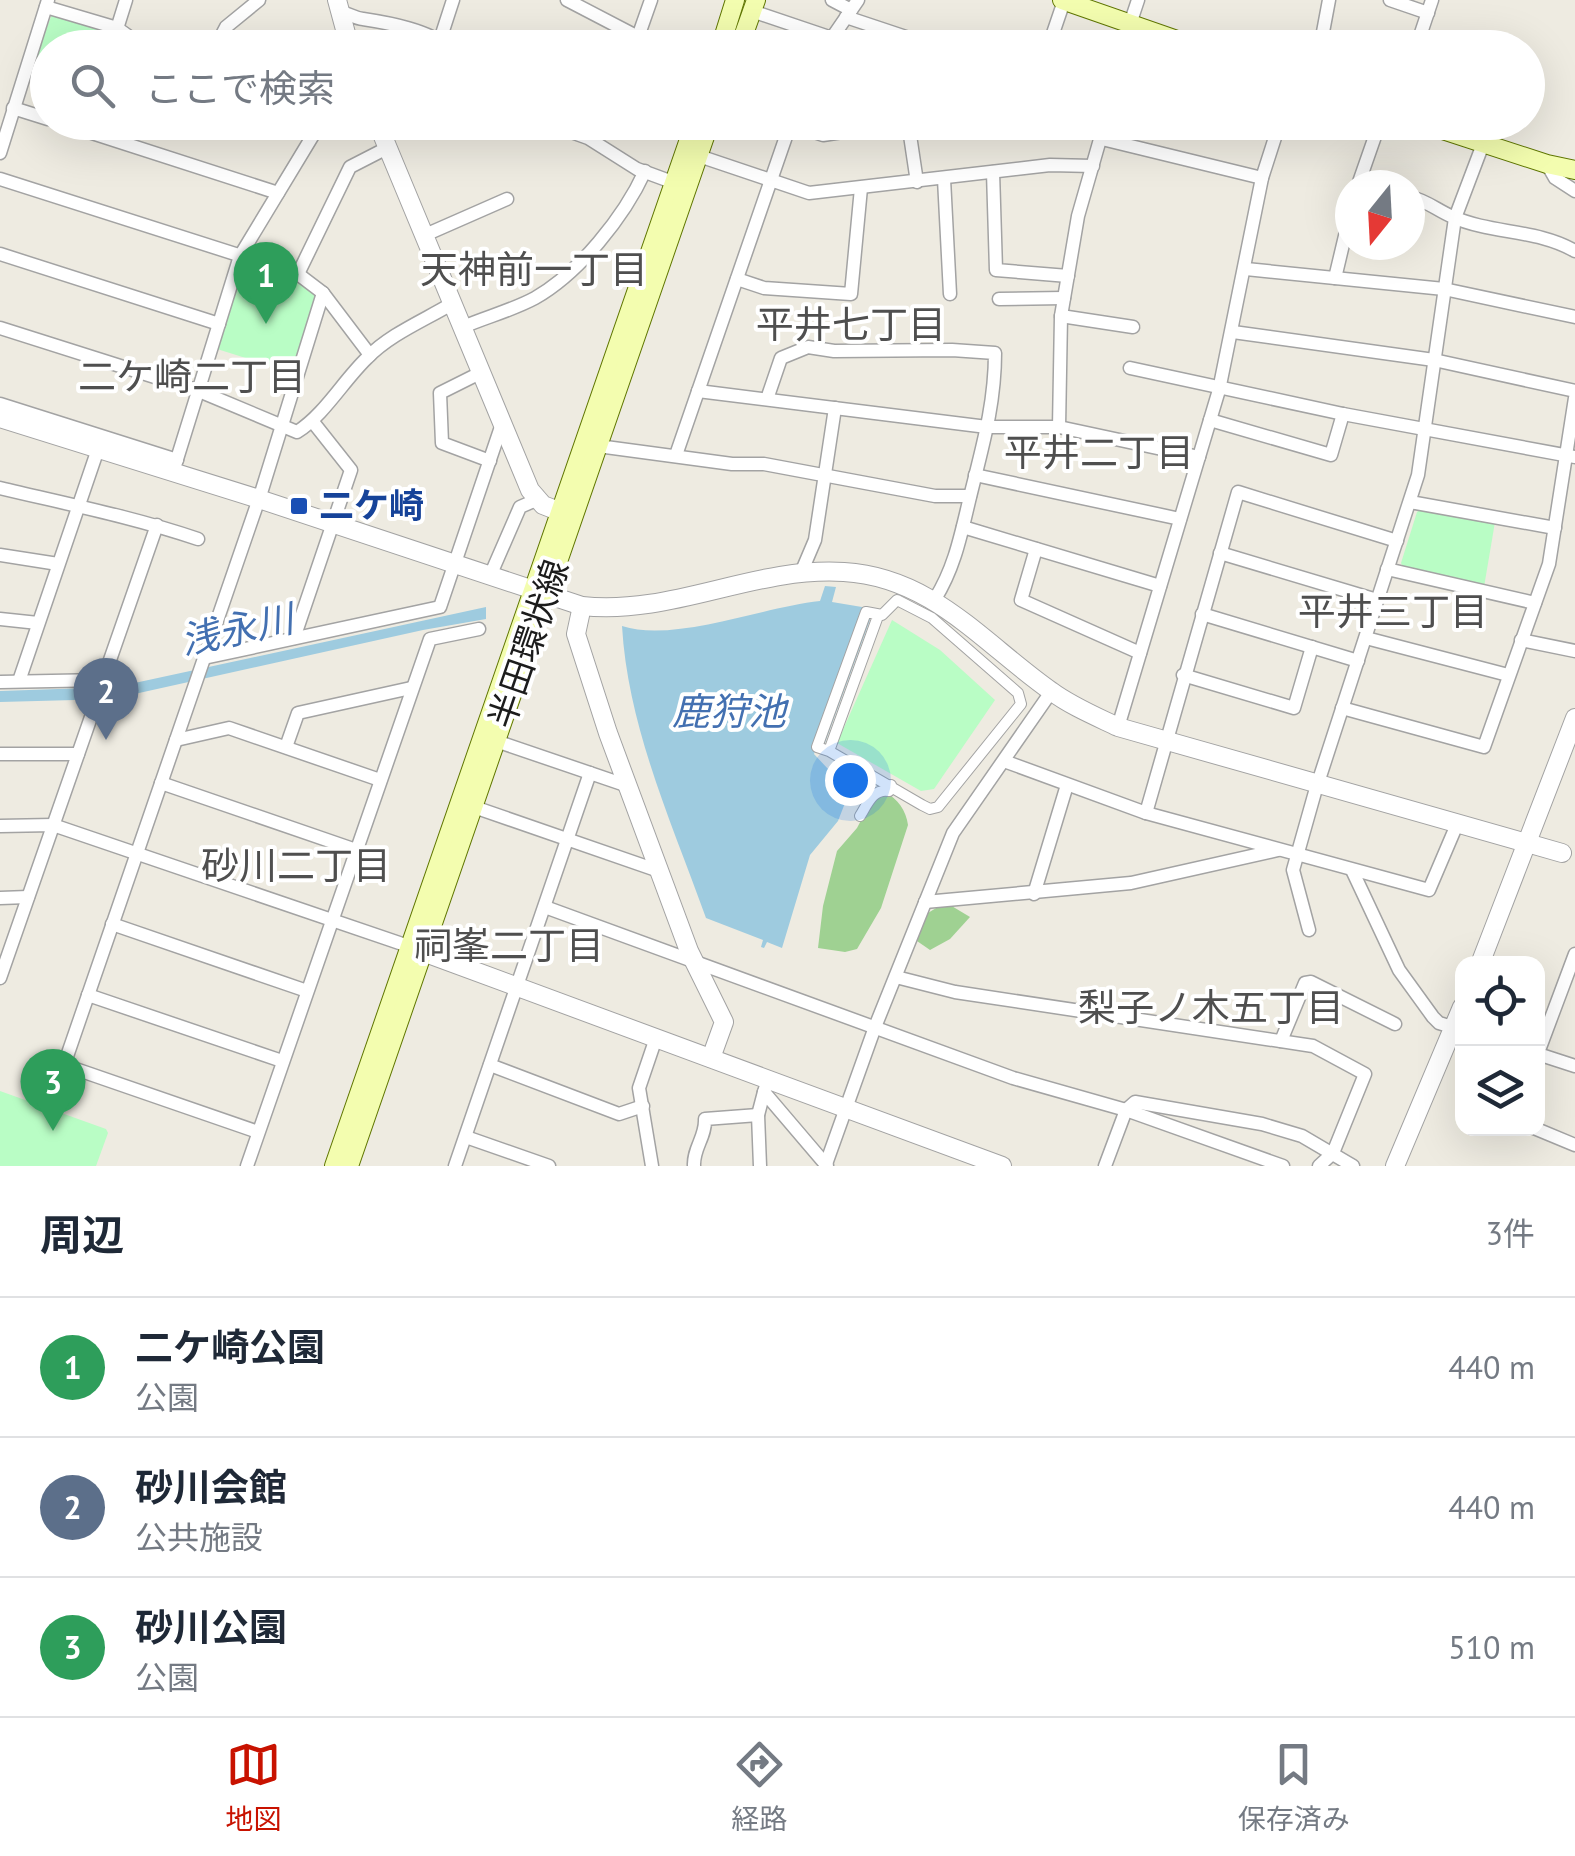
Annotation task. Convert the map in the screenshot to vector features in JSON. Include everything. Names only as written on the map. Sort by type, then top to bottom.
[{"type":"main road","points":[[726,30],[736,0]]},
{"type":"main road","points":[[1063,0],[1150,30]]},
{"type":"main road","points":[[745,30],[754,6]]},
{"type":"main road","name":"半田環状線","points":[[334,1166],[474,807],[541,594],[561,512],[689,140]]},
{"type":"main road","name":"半田環状線","points":[[349,1166],[417,949],[704,140]]},
{"type":"main road","points":[[1471,140],[1575,170]]},
{"type":"street","points":[[118,28],[126,0]]},
{"type":"street","points":[[224,30],[259,0]]},
{"type":"street","points":[[447,30],[453,0]]},
{"type":"street","points":[[567,0],[623,30]]},
{"type":"street","points":[[641,30],[651,0]]},
{"type":"street","points":[[832,0],[883,30]]},
{"type":"street","points":[[1054,30],[1063,0]]},
{"type":"street","points":[[1128,30],[1138,0]]},
{"type":"street","points":[[1324,30],[1330,0]]},
{"type":"street","points":[[1390,0],[1430,6],[1422,30]]},
{"type":"street","points":[[39,30],[47,4],[121,30]]},
{"type":"street","points":[[338,6],[360,19],[378,20],[406,30]]},
{"type":"street","points":[[754,6],[804,30]]},
{"type":"street","points":[[837,30],[852,9]]},
{"type":"street","points":[[0,154],[30,58]]},
{"type":"street","points":[[14,108],[30,113]]},
{"type":"street","points":[[123,140],[278,194]]},
{"type":"street","points":[[175,466],[240,256],[311,140]]},
{"type":"street","points":[[384,140],[536,500],[561,512]]},
{"type":"street","points":[[591,140],[645,171],[675,183]]},
{"type":"street","points":[[676,455],[784,140]]},
{"type":"street","points":[[911,140],[917,182]]},
{"type":"street","points":[[1059,428],[1061,316],[1078,216],[1102,140]]},
{"type":"street","points":[[1106,140],[1262,178]]},
{"type":"street","points":[[1118,726],[1219,390],[1262,178],[1274,140]]},
{"type":"street","points":[[1363,170],[1374,140]]},
{"type":"street","points":[[1309,930],[1294,878],[1298,855],[1418,475],[1455,218],[1483,144]]},
{"type":"street","points":[[298,274],[350,167],[387,148]]},
{"type":"street","points":[[698,156],[809,193],[1061,164],[1093,166]]},
{"type":"street","points":[[1547,164],[1555,178],[1575,191]]},
{"type":"street","points":[[463,327],[533,298],[568,276],[630,199],[645,171]]},
{"type":"street","points":[[993,172],[996,270],[1068,276]]},
{"type":"street","points":[[0,179],[298,274],[323,293],[370,355]]},
{"type":"street","points":[[944,179],[950,294]]},
{"type":"street","points":[[737,279],[764,288],[851,294],[862,188]]},
{"type":"street","points":[[1425,201],[1455,218],[1558,240],[1575,250]]},
{"type":"street","points":[[425,235],[500,207]]},
{"type":"street","points":[[0,254],[219,324]]},
{"type":"street","points":[[1335,278],[1339,260]]},
{"type":"street","points":[[1246,269],[1444,289],[1575,317]]},
{"type":"street","points":[[258,1132],[64,1065],[259,499],[323,293]]},
{"type":"street","points":[[999,298],[1064,298]]},
{"type":"street","points":[[0,328],[199,392],[297,432],[313,422],[370,355],[453,303]]},
{"type":"street","points":[[1061,316],[1133,326]]},
{"type":"street","points":[[1232,332],[1434,360],[1575,390]]},
{"type":"street","points":[[767,398],[781,358],[808,347],[834,351],[995,353],[995,392],[952,570],[921,602]]},
{"type":"street","points":[[1130,368],[1219,390],[1571,457]]},
{"type":"street","points":[[482,372],[440,393],[442,444],[490,460]]},
{"type":"street","points":[[698,391],[988,426],[1059,428],[1198,457]]},
{"type":"street","points":[[1342,708],[1484,746],[1549,564],[1571,457],[1575,398]]},
{"type":"street","points":[[0,404],[259,499],[582,606],[606,609],[665,602],[801,573],[872,576],[921,602],[1051,692],[1118,726],[1166,743],[1569,856]]},
{"type":"street","points":[[801,573],[815,540],[834,408]]},
{"type":"street","points":[[1210,420],[1331,454],[1343,414]]},
{"type":"street","points":[[0,418],[98,449],[175,466]]},
{"type":"street","points":[[247,1166],[504,420]]},
{"type":"street","points":[[294,638],[351,470],[313,422]]},
{"type":"street","points":[[598,446],[732,464],[764,464],[935,496],[970,496]]},
{"type":"street","points":[[19,681],[98,449]]},
{"type":"street","points":[[976,476],[1180,519]]},
{"type":"street","points":[[0,488],[156,525],[198,539]]},
{"type":"street","points":[[1146,813],[1238,492],[1397,540]]},
{"type":"street","points":[[490,576],[520,508],[536,500]]},
{"type":"street","points":[[1410,502],[1555,528]]},
{"type":"street","points":[[0,682],[103,680],[156,525]]},
{"type":"street","points":[[963,528],[1160,586]]},
{"type":"street","points":[[1036,549],[1021,600],[1140,653]]},
{"type":"street","points":[[1220,552],[1377,600]]},
{"type":"street","points":[[0,555],[58,564]]},
{"type":"street","points":[[1387,569],[1535,603]]},
{"type":"street","points":[[897,600],[921,602],[1022,701],[938,807],[930,809],[817,747],[878,616],[897,600]]},
{"type":"street","points":[[204,658],[440,606]]},
{"type":"street","points":[[582,606],[578,642],[659,870],[724,1022],[711,1058]]},
{"type":"street","points":[[1202,614],[1358,661]]},
{"type":"street","points":[[0,620],[38,623]]},
{"type":"street","points":[[430,639],[480,629]]},
{"type":"street","points":[[1366,638],[1508,676]]},
{"type":"street","points":[[1521,640],[1575,652]]},
{"type":"street","points":[[1183,675],[1294,708],[1312,647]]},
{"type":"street","points":[[286,747],[298,713],[411,688]]},
{"type":"street","points":[[826,1165],[875,1027],[953,833],[1051,692]]},
{"type":"street","points":[[1,972],[91,716]]},
{"type":"street","points":[[1483,956],[1575,718]]},
{"type":"street","points":[[176,740],[228,728],[380,780]]},
{"type":"street","points":[[496,741],[628,786]]},
{"type":"street","points":[[0,754],[78,754]]},
{"type":"street","points":[[1004,761],[1146,813],[1428,890],[1458,822]]},
{"type":"street","points":[[455,1166],[590,773]]},
{"type":"street","points":[[161,783],[356,850]]},
{"type":"street","points":[[860,816],[874,794],[889,791],[891,785]]},
{"type":"street","points":[[1034,894],[1067,785]]},
{"type":"street","points":[[474,807],[659,870]]},
{"type":"street","points":[[0,826],[53,825],[137,853],[517,986],[711,1058],[766,1086],[846,1108],[956,1158],[1002,1166]]},
{"type":"street","points":[[925,902],[1034,894],[1161,878],[1279,850]]},
{"type":"street","points":[[1352,870],[1399,970],[1434,1017],[1455,1028]]},
{"type":"street","points":[[0,898],[28,897]]},
{"type":"street","points":[[545,907],[1013,1078],[1126,1110],[1283,1166]]},
{"type":"street","points":[[112,924],[307,991]]},
{"type":"street","points":[[1542,1046],[1568,994],[1575,954]]},
{"type":"street","points":[[896,977],[955,992],[1313,1046],[1365,1074],[1332,1154],[1319,1166]]},
{"type":"street","points":[[1281,1041],[1305,983],[1311,982],[1395,1024]]},
{"type":"street","points":[[88,995],[282,1062]]},
{"type":"street","points":[[1395,1166],[1455,1036]]},
{"type":"street","points":[[652,1166],[639,1088],[656,1038]]},
{"type":"street","points":[[1545,1056],[1575,1066]]},
{"type":"street","points":[[490,1065],[619,1114],[643,1106]]},
{"type":"street","points":[[760,1166],[758,1115],[766,1086]]},
{"type":"street","points":[[766,1086],[826,1165]]},
{"type":"street","points":[[1105,1166],[1126,1110],[1135,1102],[1262,1124],[1302,1136],[1353,1166]]},
{"type":"street","points":[[694,1166],[695,1153],[706,1132],[705,1118],[758,1115]]},
{"type":"street","points":[[1545,1133],[1575,1145]]},
{"type":"street","points":[[466,1137],[549,1166]]},
{"type":"green space","points":[[52,14],[98,30],[46,30]]},
{"type":"green space","points":[[248,265],[296,280],[314,293],[293,373],[217,349],[243,268]]},
{"type":"green space","points":[[1421,509],[1495,522],[1484,587],[1403,567],[1401,563]]},
{"type":"green space","points":[[892,620],[940,650],[995,700],[934,789],[921,791],[837,743]]},
{"type":"green space","points":[[884,792],[900,806],[908,825],[881,908],[857,949],[845,952],[818,948],[823,906],[837,851]]},
{"type":"green space","points":[[941,905],[950,905],[970,917],[950,939],[930,950],[917,941],[928,913]]},
{"type":"green space","points":[[0,1091],[106,1129],[96,1166],[0,1166]]},
{"type":"water","name":"鹿狩池","points":[[825,586],[836,587],[832,602],[874,609],[822,751],[816,749],[814,754],[843,785],[845,803],[838,821],[810,855],[782,948],[767,942],[764,948],[763,940],[706,918],[642,738],[622,626],[667,630],[719,622],[820,601]]},
{"type":"water","points":[[486,607],[486,619],[112,699],[0,702],[0,691],[116,687]]},
{"type":"place","name":"二ケ崎公園","points":[[266,324]]},
{"type":"place","name":"二ケ崎","points":[[299,506]]},
{"type":"place","name":"砂川会館","points":[[106,740]]},
{"type":"place","name":"砂川公園","points":[[53,1131]]},
{"type":"district","name":"天神前一丁目","points":[[534,270]]},
{"type":"district","name":"平井七丁目","points":[[851,325]]},
{"type":"district","name":"二ケ崎二丁目","points":[[192,377]]},
{"type":"district","name":"平井二丁目","points":[[1099,453]]},
{"type":"district","name":"平井三丁目","points":[[1393,612]]},
{"type":"district","name":"砂川二丁目","points":[[296,866]]},
{"type":"district","name":"祠峯二丁目","points":[[509,946]]},
{"type":"district","name":"梨子ノ木五丁目","points":[[1211,1008]]},
{"type":"water label","name":"浅永川","points":[[237,630]]}]
